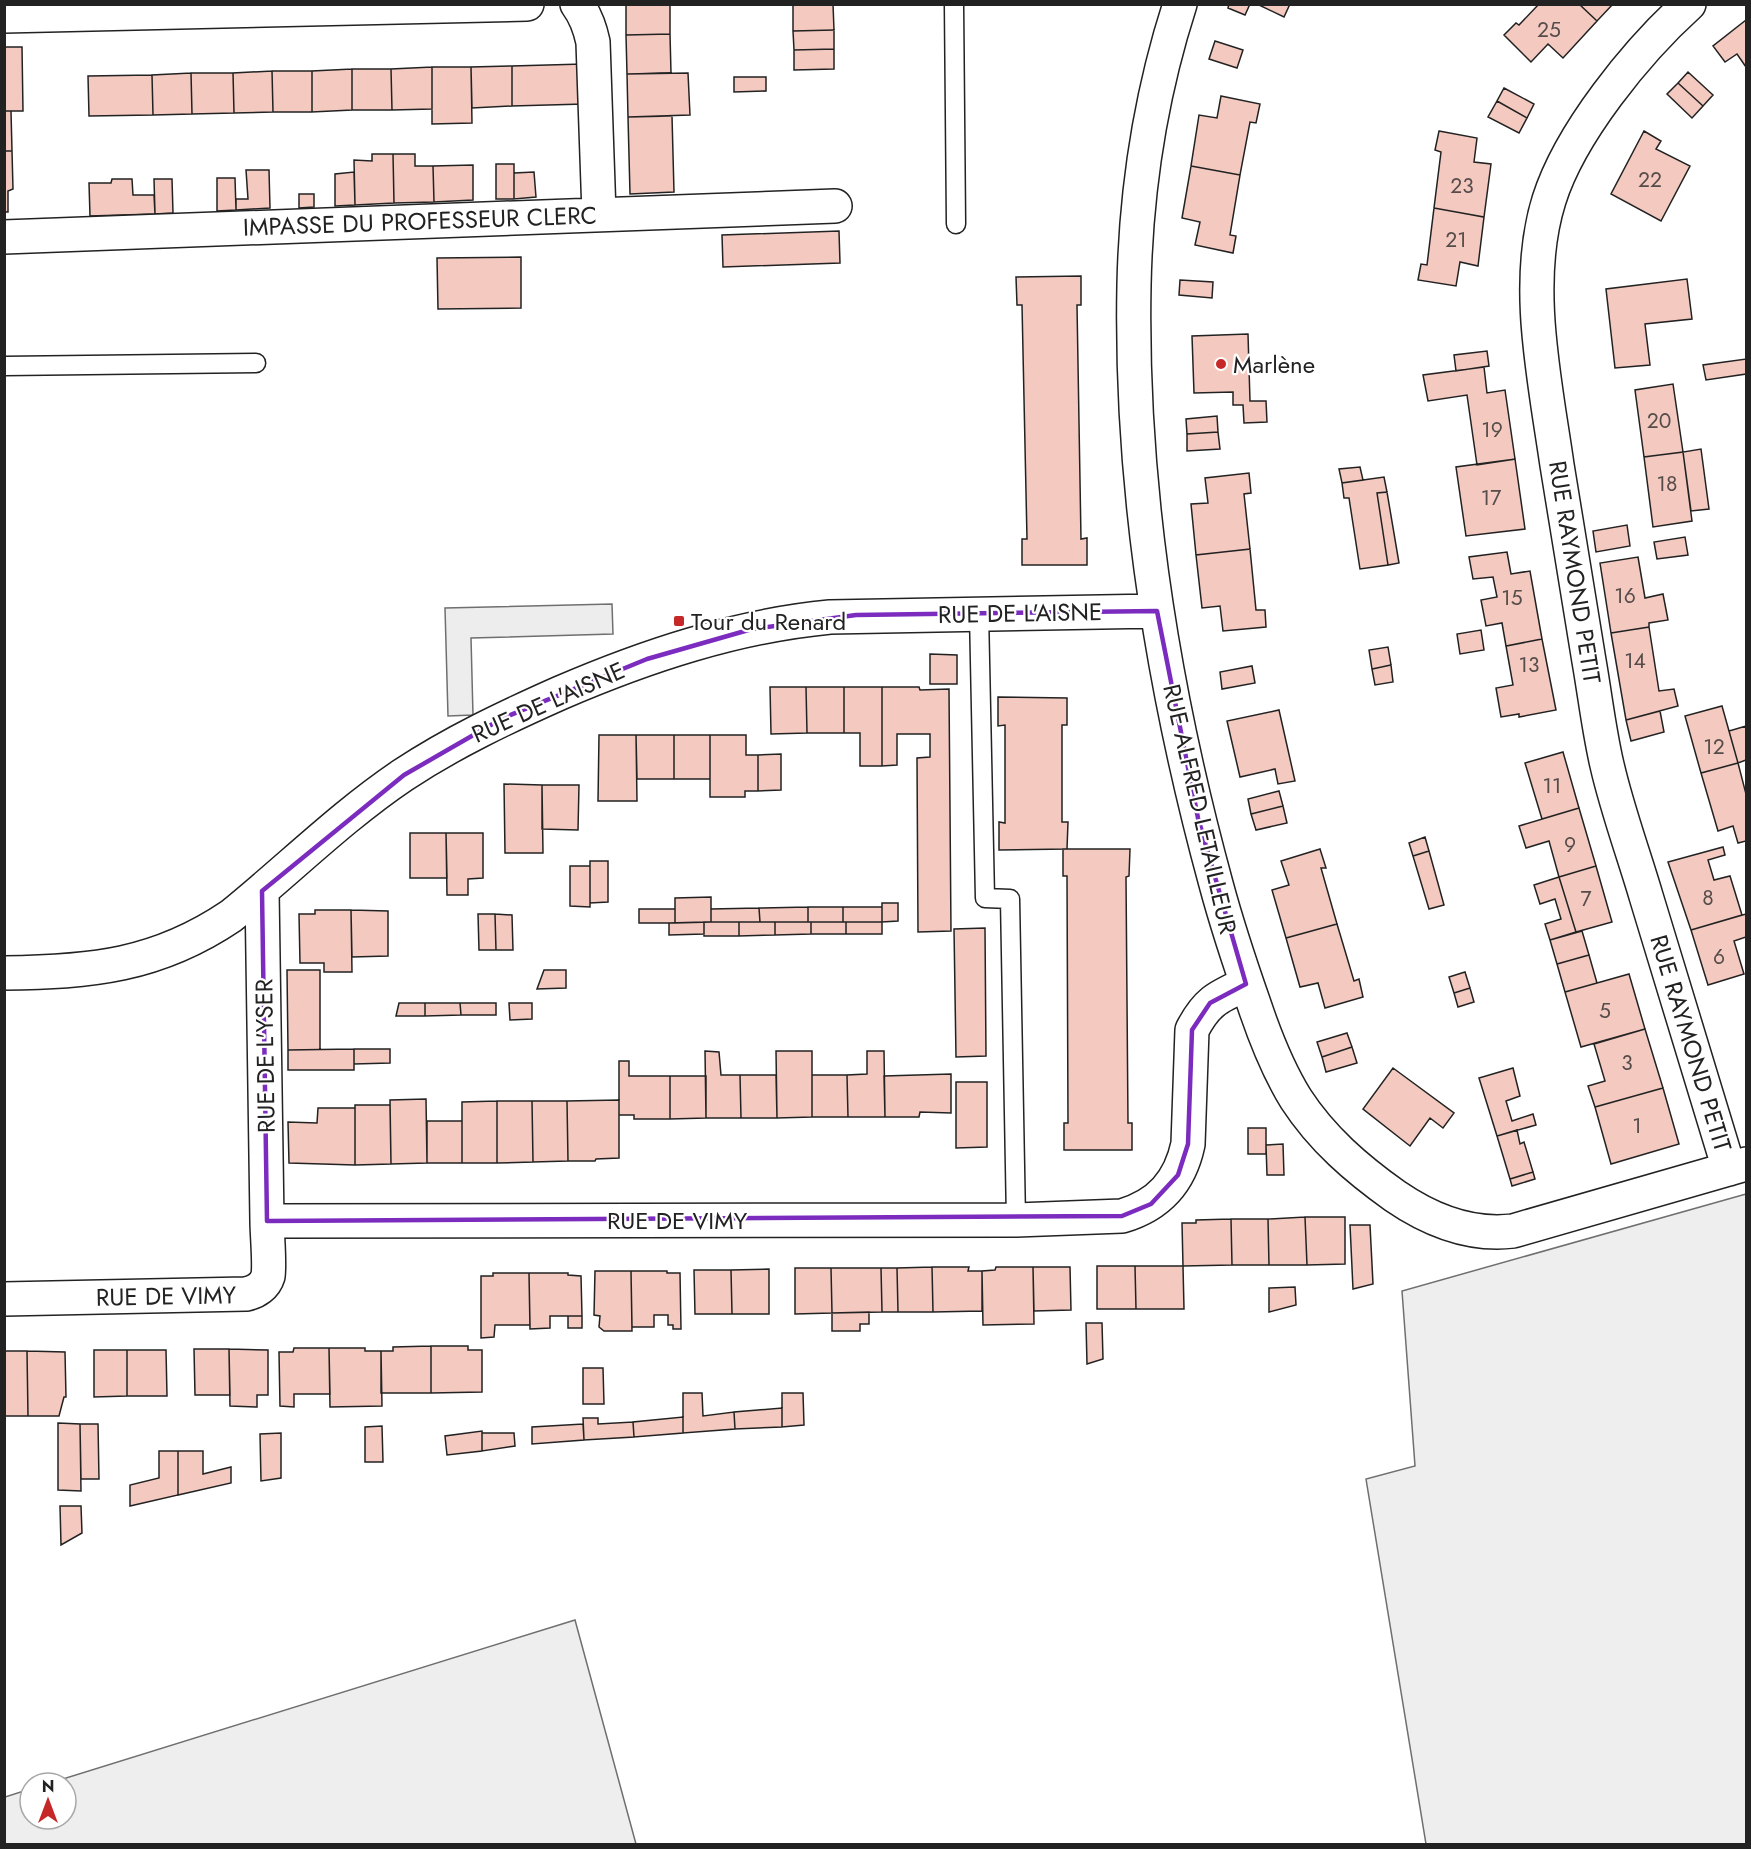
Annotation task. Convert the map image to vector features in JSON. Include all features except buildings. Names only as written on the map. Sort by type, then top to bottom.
[{"type":"street","points":[[4,16],[244,8],[527,4]]},
{"type":"street","points":[[577,4],[590,27],[593,42],[599,214]]},
{"type":"street","name":"RUE ALFRED LETAILLEUR","points":[[1180,4],[1159,77],[1147,133],[1139,197],[1135,260],[1134,327],[1138,448],[1147,544],[1172,693],[1198,818],[1228,929],[1246,984],[1284,1078],[1298,1101],[1325,1136],[1363,1173],[1402,1201],[1460,1228],[1496,1233],[1513,1231],[1738,1167]]},
{"type":"street","name":"RUE RAYMOND PETIT","points":[[1689,4],[1655,37],[1624,73],[1590,120],[1565,161],[1549,200],[1544,222],[1538,279],[1538,323],[1568,538],[1607,768],[1738,1167]]},
{"type":"street","name":"IMPASSE DU PROFESSEUR CLERC","points":[[4,237],[835,206]]},
{"type":"street","name":"RUE DE L'AISNE","points":[[4,973],[93,969],[151,957],[212,929],[262,891],[345,819],[404,775],[503,718],[592,679],[671,651],[752,629],[802,619],[856,615],[1157,612]]},
{"type":"street","name":"RUE DE L'YSER","points":[[262,891],[267,1221]]},
{"type":"street","name":"RUE DE VIMY","points":[[4,1299],[254,1292],[261,1288],[268,1275],[267,1221],[1016,1220],[1122,1216],[1150,1204],[1166,1192],[1178,1175],[1185,1160],[1188,1144],[1192,1030],[1210,1003],[1246,984]]},
{"type":"lane","points":[[954,4],[956,224]]},
{"type":"lane","points":[[4,366],[256,363]]},
{"type":"lane","points":[[979,614],[984,898],[1010,899],[1016,1220]]},
{"type":"highlighted area","points":[[1157,611],[1198,818],[1246,984],[1210,1003],[1192,1030],[1188,1144],[1178,1175],[1151,1204],[1122,1216],[267,1221],[262,891],[404,775],[503,718],[647,659],[752,629],[856,615]]},
{"type":"shaded area","points":[[612,604],[613,634],[471,638],[473,715],[448,716],[445,608]]},
{"type":"shaded area","points":[[1746,1194],[1746,1844],[1426,1844],[1366,1479],[1415,1466],[1402,1291]]},
{"type":"shaded area","points":[[575,1620],[636,1844],[5,1844],[5,1797],[18,1793],[18,1831],[78,1831],[78,1774]]},
{"type":"place","name":"Marlène","points":[[1221,364]]},
{"type":"place","name":"Tour du Renard","points":[[679,621]]}]
